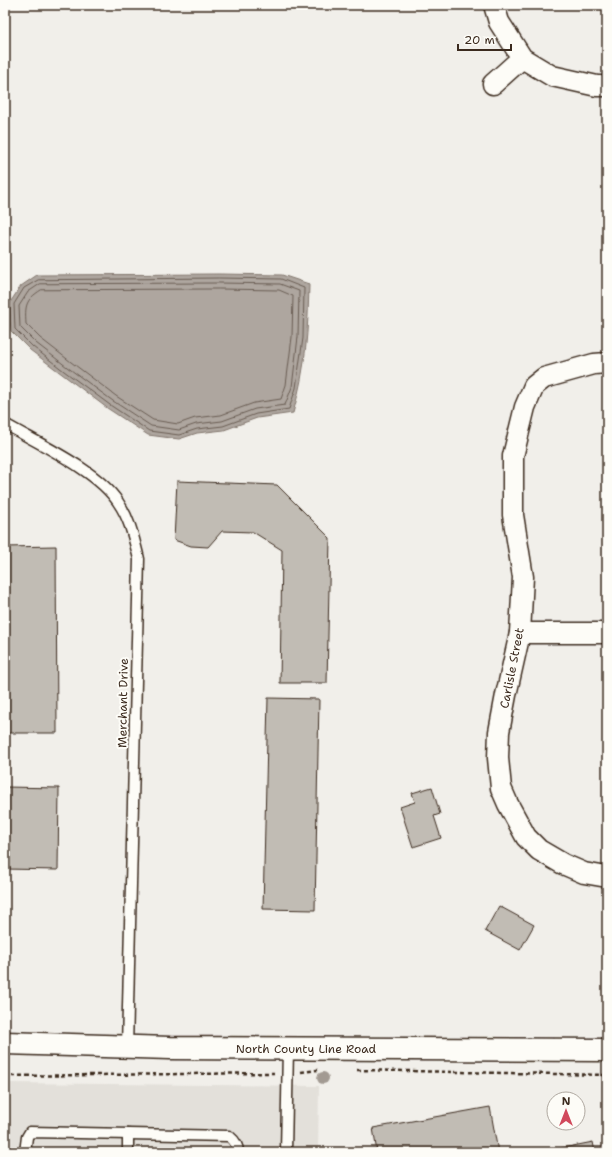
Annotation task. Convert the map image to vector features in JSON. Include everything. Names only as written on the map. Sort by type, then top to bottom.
[{"type":"street","points":[[494,5],[499,22],[522,58],[552,76],[597,86],[607,86]]},
{"type":"street","points":[[493,84],[522,58]]},
{"type":"street","name":"Carlisle Street","points":[[607,363],[594,364],[544,378],[534,386],[525,407],[513,456],[513,515],[523,577],[520,633],[499,732],[498,758],[501,788],[526,836],[539,850],[563,864],[584,873],[607,878]]},
{"type":"street","points":[[520,633],[607,633]]},
{"type":"street","name":"North County Line Road","points":[[5,1043],[127,1047],[607,1050]]},
{"type":"lane","name":"Merchant Drive","points":[[5,424],[80,467],[102,483],[118,502],[128,521],[139,559],[127,1047]]},
{"type":"lane","points":[[286,1152],[288,1048]]},
{"type":"lane","points":[[25,1152],[27,1136],[30,1132],[229,1136],[234,1140],[238,1148],[238,1152]]},
{"type":"lane","points":[[128,1134],[128,1152]]},
{"type":"path","points":[[5,1076],[288,1073],[322,1070]]},
{"type":"path","points":[[351,1070],[607,1075]]},
{"type":"shaded area","points":[[5,1083],[319,1086],[318,1152],[5,1152]]},
{"type":"water","points":[[37,275],[282,275],[309,284],[306,349],[301,381],[293,413],[257,418],[224,430],[197,433],[179,439],[148,435],[107,408],[30,350],[11,331],[9,304],[21,286]]},
{"type":"building","points":[[177,481],[277,485],[330,538],[327,683],[280,683],[282,550],[253,532],[222,531],[208,547],[191,546],[174,540]]},
{"type":"building","points":[[56,546],[57,733],[5,733],[5,547]]},
{"type":"building","points":[[268,698],[319,699],[315,910],[263,909]]},
{"type":"building","points":[[5,787],[59,788],[58,870],[5,869]]},
{"type":"building","points":[[432,787],[440,814],[434,816],[441,838],[413,847],[400,807],[415,802],[412,793]]},
{"type":"building","points":[[499,906],[534,925],[520,950],[485,931]]},
{"type":"building","points":[[490,1107],[498,1152],[377,1152],[373,1128]]},
{"type":"building","points":[[593,1142],[595,1152],[548,1152],[548,1151]]}]
